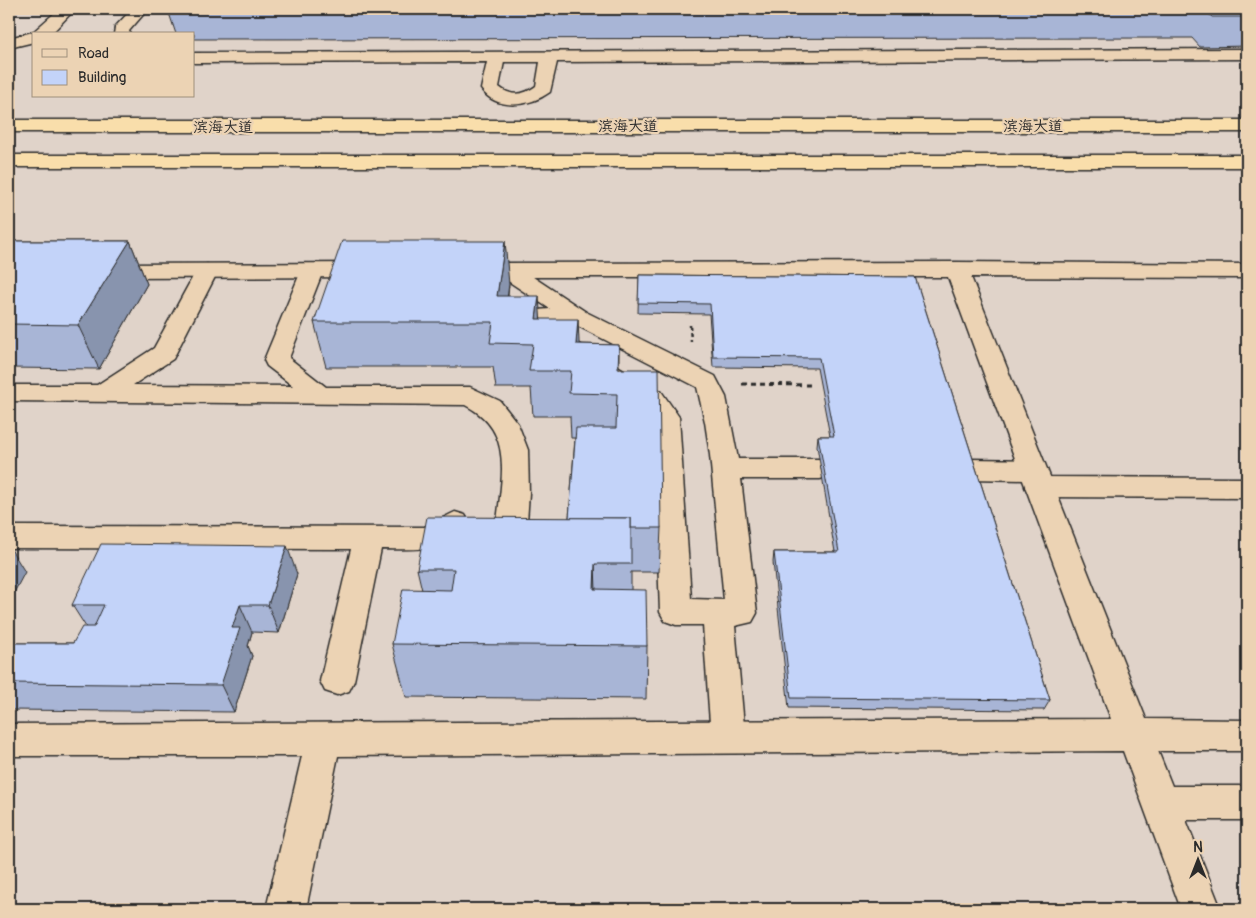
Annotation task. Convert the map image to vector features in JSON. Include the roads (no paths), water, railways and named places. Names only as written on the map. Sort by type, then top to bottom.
[{"type":"highway","name":"滨海大道","points":[[9,126],[1247,126]]},
{"type":"highway","name":"滨海大道","points":[[9,161],[1247,161]]},
{"type":"street","points":[[43,32],[67,9]]},
{"type":"street","points":[[122,32],[121,30],[140,9]]},
{"type":"street","points":[[9,43],[32,37]]},
{"type":"street","points":[[195,58],[1247,54]]},
{"type":"street","points":[[498,57],[490,89],[498,96],[516,100],[534,97],[544,88],[549,57]]},
{"type":"street","points":[[513,126],[516,100]]},
{"type":"street","points":[[956,269],[1201,909]]},
{"type":"street","points":[[448,270],[956,269],[1247,271]]},
{"type":"street","points":[[312,270],[276,360],[319,394]]},
{"type":"street","points":[[88,271],[390,270]]},
{"type":"street","points":[[507,270],[578,317],[692,373],[709,384],[714,398],[725,469],[741,613],[676,612],[666,417],[652,397],[529,328],[530,316],[578,317]]},
{"type":"street","points":[[102,394],[164,353],[207,271]]},
{"type":"street","points":[[9,393],[470,396],[495,410],[511,434],[517,462],[524,522],[456,522],[429,538],[368,540],[9,537]]},
{"type":"street","points":[[725,469],[820,469]]},
{"type":"street","points":[[968,469],[1036,479],[1247,488]]},
{"type":"street","points":[[337,681],[368,540]]},
{"type":"street","points":[[718,612],[728,736]]},
{"type":"street","points":[[9,740],[326,731],[728,736],[1247,734]]},
{"type":"street","points":[[286,909],[326,731]]},
{"type":"street","points":[[1160,803],[1247,803]]}]
